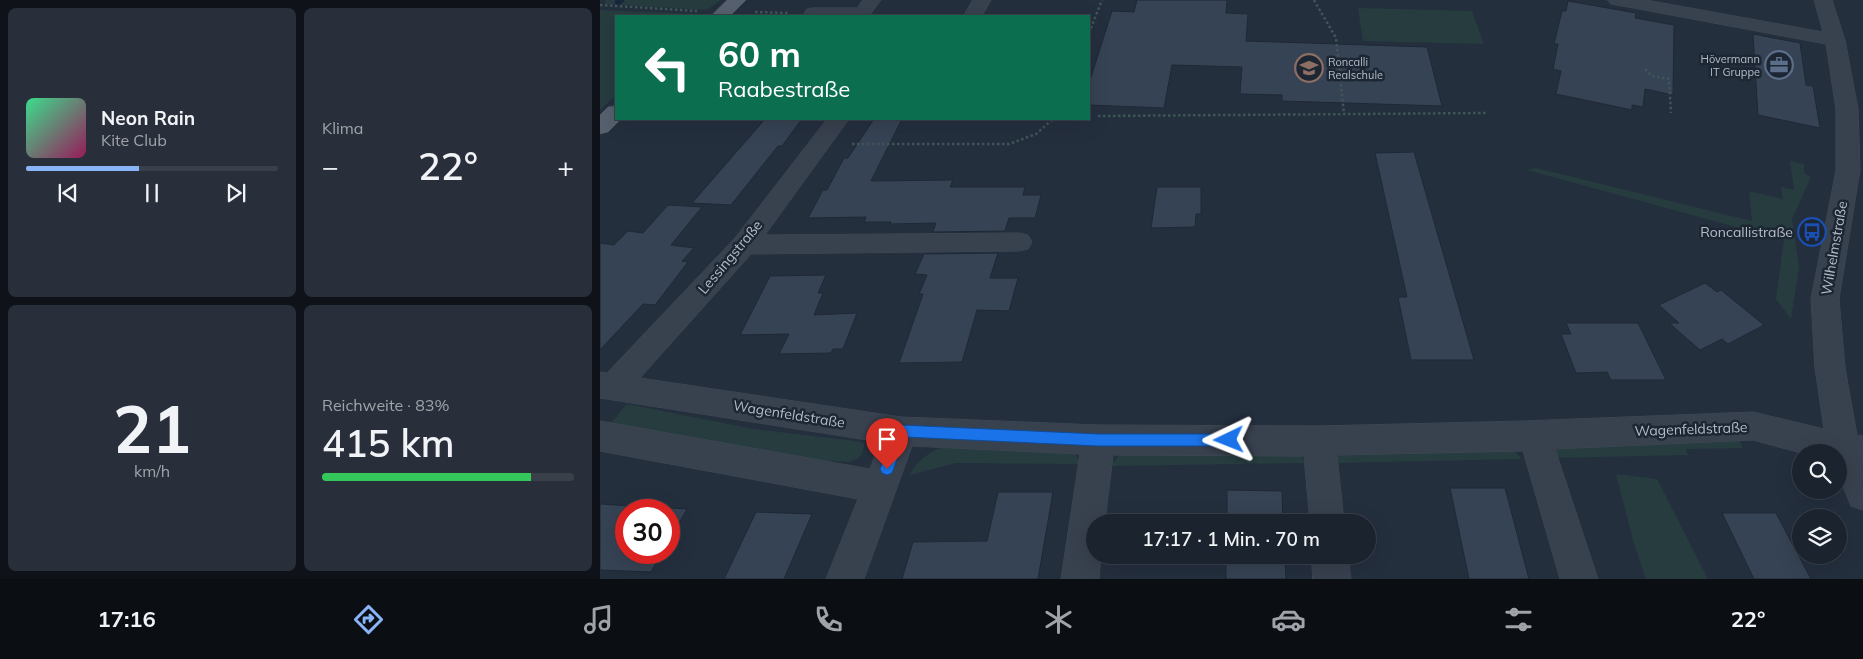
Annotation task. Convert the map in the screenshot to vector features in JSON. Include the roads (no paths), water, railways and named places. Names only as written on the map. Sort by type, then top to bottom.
[{"type":"main road","points":[[722,14],[737,0]]},
{"type":"main road","points":[[600,127],[615,113]]},
{"type":"street","points":[[813,13],[862,13],[872,0]]},
{"type":"street","points":[[974,15],[982,0]]},
{"type":"street","points":[[1617,0],[1835,40]]},
{"type":"street","name":"Wilhelmstraße","points":[[1823,0],[1835,40],[1847,110],[1848,170],[1825,300],[1830,368],[1863,494]]},
{"type":"street","name":"Lessingstraße","points":[[606,386],[744,245],[837,120]]},
{"type":"street","points":[[744,245],[1019,242]]},
{"type":"street","name":"Wagenfeldstraße","points":[[606,386],[901,431],[1098,440],[1320,440],[1535,436],[1753,426],[1853,450]]},
{"type":"street","points":[[845,579],[901,431]]},
{"type":"street","points":[[600,436],[880,487]]},
{"type":"street","points":[[1535,436],[1579,579]]},
{"type":"street","points":[[1080,579],[1098,440]]},
{"type":"street","points":[[1320,440],[1326,514]]},
{"type":"street","points":[[1331,564],[1332,579]]},
{"type":"place","name":"Hövermann IT Gruppe","points":[[1779,65]]},
{"type":"place","name":"Roncalli Realschule","points":[[1309,68]]},
{"type":"place","name":"Roncallistraße","points":[[1812,232]]}]
